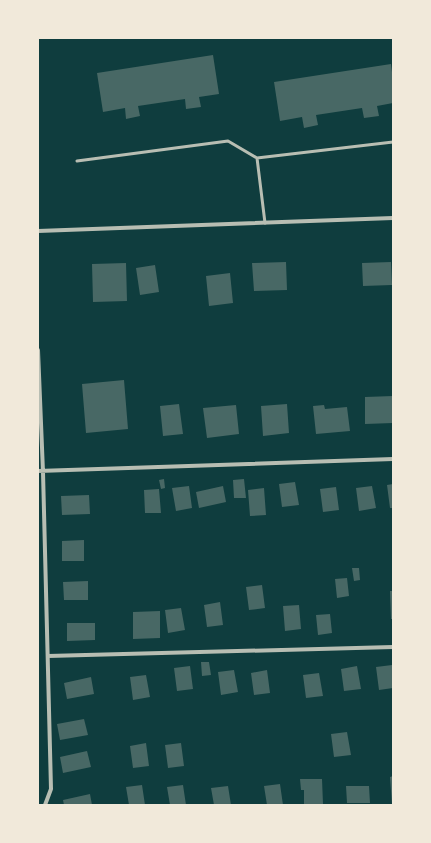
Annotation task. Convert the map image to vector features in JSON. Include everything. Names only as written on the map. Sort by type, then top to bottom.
[{"type":"street","points":[[38,231],[393,218]]},
{"type":"street","points":[[38,350],[43,472],[51,789],[45,805]]},
{"type":"street","points":[[38,471],[393,459]]},
{"type":"street","points":[[48,656],[393,647]]},
{"type":"lane","points":[[77,161],[228,141],[257,158],[393,142]]},
{"type":"lane","points":[[257,158],[265,223]]},
{"type":"building","points":[[213,55],[219,94],[199,97],[201,107],[186,109],[185,99],[138,106],[140,116],[126,119],[125,108],[103,112],[97,73]]},
{"type":"building","points":[[391,64],[393,103],[377,106],[379,116],[364,118],[362,108],[316,115],[318,125],[304,128],[302,117],[280,121],[274,82]]},
{"type":"building","points":[[286,262],[287,290],[254,291],[252,263]]},
{"type":"building","points":[[391,262],[392,285],[363,286],[362,263]]},
{"type":"building","points":[[126,263],[127,301],[93,302],[92,264]]},
{"type":"building","points":[[155,265],[159,292],[140,295],[136,268]]},
{"type":"building","points":[[230,273],[233,303],[209,306],[206,276]]},
{"type":"building","points":[[124,380],[128,429],[86,433],[82,384]]},
{"type":"building","points":[[393,396],[393,423],[365,424],[365,397]]},
{"type":"building","points":[[179,404],[183,434],[163,436],[160,406]]},
{"type":"building","points":[[287,404],[289,433],[263,436],[261,406]]},
{"type":"building","points":[[236,405],[239,434],[207,438],[203,408]]},
{"type":"building","points":[[324,405],[325,409],[347,407],[350,431],[316,434],[313,406]]},
{"type":"building","points":[[164,479],[165,488],[161,489],[159,480]]},
{"type":"building","points":[[244,479],[246,498],[234,498],[233,480]]},
{"type":"building","points":[[295,482],[299,505],[282,507],[279,484]]},
{"type":"building","points":[[393,484],[393,508],[390,508],[387,485]]},
{"type":"building","points":[[189,486],[192,508],[176,511],[172,488]]},
{"type":"building","points":[[223,486],[226,502],[199,508],[196,492]]},
{"type":"building","points":[[372,486],[376,508],[359,511],[356,488]]},
{"type":"building","points":[[336,487],[339,510],[323,512],[320,489]]},
{"type":"building","points":[[264,488],[266,515],[250,516],[248,490]]},
{"type":"building","points":[[159,489],[161,513],[145,513],[144,490]]},
{"type":"building","points":[[89,495],[90,514],[62,515],[61,496]]},
{"type":"building","points":[[84,540],[84,561],[62,561],[62,541]]},
{"type":"building","points":[[352,568],[359,568],[360,580],[354,581]]},
{"type":"building","points":[[347,578],[349,596],[337,598],[335,579]]},
{"type":"building","points":[[88,581],[88,600],[64,600],[63,582]]},
{"type":"building","points":[[262,585],[265,608],[249,610],[246,587]]},
{"type":"building","points":[[390,591],[393,591],[393,619],[391,619]]},
{"type":"building","points":[[220,602],[223,625],[207,627],[204,605]]},
{"type":"building","points":[[299,605],[301,629],[285,631],[283,606]]},
{"type":"building","points":[[181,608],[185,630],[168,633],[165,610]]},
{"type":"building","points":[[160,611],[160,638],[133,639],[133,612]]},
{"type":"building","points":[[330,614],[332,633],[318,635],[316,615]]},
{"type":"building","points":[[67,623],[95,623],[95,640],[67,641]]},
{"type":"building","points":[[201,662],[209,662],[211,675],[202,676]]},
{"type":"building","points":[[392,665],[393,688],[379,690],[376,667]]},
{"type":"building","points":[[190,666],[193,689],[177,691],[174,668]]},
{"type":"building","points":[[357,666],[361,689],[344,691],[341,669]]},
{"type":"building","points":[[234,670],[238,692],[221,695],[218,672]]},
{"type":"building","points":[[267,670],[270,693],[254,695],[251,673]]},
{"type":"building","points":[[319,673],[323,696],[306,698],[303,675]]},
{"type":"building","points":[[146,675],[150,697],[133,700],[130,677]]},
{"type":"building","points":[[91,677],[94,694],[67,699],[64,683]]},
{"type":"building","points":[[84,719],[88,735],[60,740],[57,724]]},
{"type":"building","points":[[347,732],[351,755],[334,757],[331,734]]},
{"type":"building","points":[[146,743],[149,766],[133,768],[130,746]]},
{"type":"building","points":[[181,743],[184,766],[168,768],[165,745]]},
{"type":"building","points":[[87,751],[91,767],[63,773],[60,757]]},
{"type":"building","points":[[393,776],[393,805],[392,805],[390,777]]},
{"type":"building","points":[[300,779],[322,779],[323,804],[304,804],[304,790],[301,790]]},
{"type":"building","points":[[280,784],[283,805],[267,805],[264,786]]},
{"type":"building","points":[[142,785],[145,805],[129,805],[126,787]]},
{"type":"building","points":[[183,785],[186,805],[170,805],[167,787]]},
{"type":"building","points":[[228,786],[231,805],[214,805],[211,788]]},
{"type":"building","points":[[346,786],[369,786],[370,803],[347,803]]},
{"type":"building","points":[[90,794],[92,805],[64,805],[63,800]]}]
